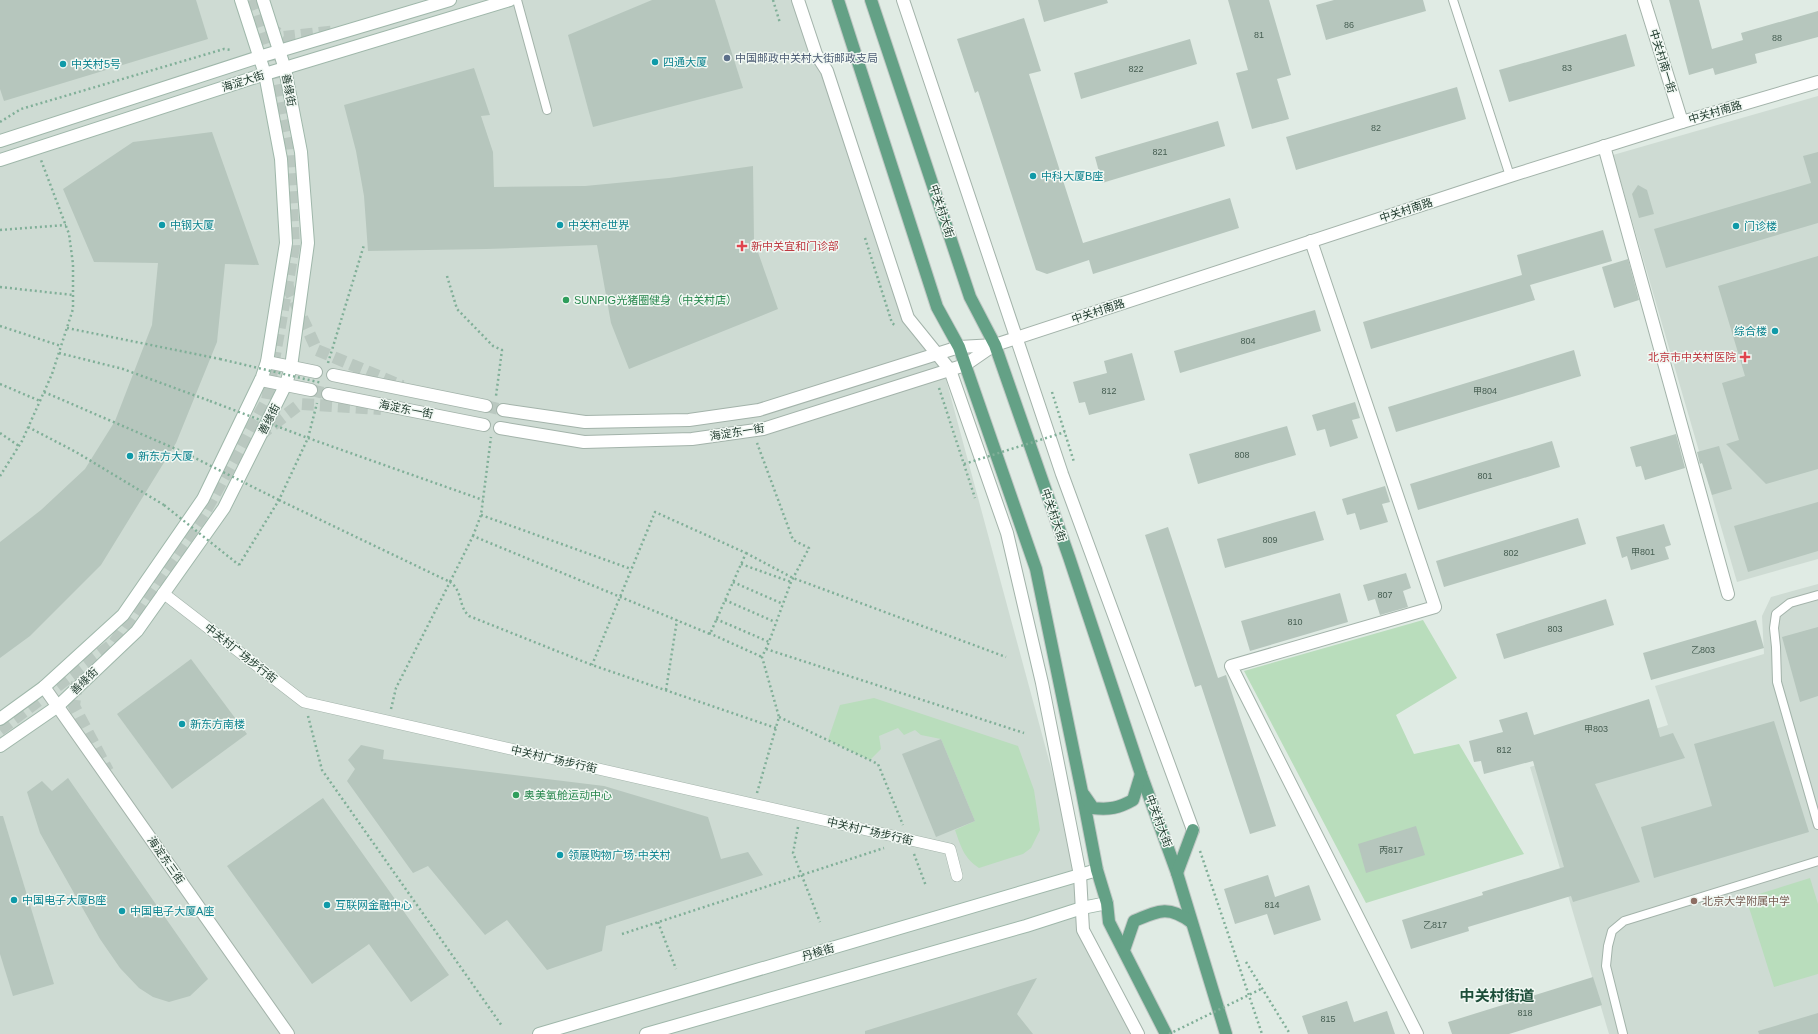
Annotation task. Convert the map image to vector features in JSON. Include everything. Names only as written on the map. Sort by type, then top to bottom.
[{"type":"main road","points":[[838,0],[937,307],[959,347],[1036,569],[1097,870],[1107,903],[1109,922],[1168,1034]]},
{"type":"main road","name":"中关村大街","points":[[871,0],[970,297],[995,345],[1069,557],[1141,774],[1177,872],[1226,1034]]},
{"type":"main road","points":[[1082,792],[1093,808],[1107,810],[1122,807],[1133,800],[1141,774]]},
{"type":"main road","points":[[1177,872],[1193,830]]},
{"type":"main road","points":[[1124,950],[1134,921],[1160,910],[1181,914],[1191,922]]},
{"type":"street","name":"善缘街","points":[[0,719],[44,687],[123,615],[203,498],[261,380],[267,362],[286,243],[281,159],[265,74],[241,0]]},
{"type":"street","name":"善缘街","points":[[0,746],[58,706],[136,631],[224,508],[286,384],[291,367],[308,243],[301,152],[285,69],[263,0]]},
{"type":"street","name":"海淀大街","points":[[0,141],[259,57],[280,52],[450,0]]},
{"type":"street","name":"海淀大街","points":[[0,160],[265,74],[510,0]]},
{"type":"street","points":[[798,0],[816,54],[827,71],[908,318],[950,370],[1006,533],[1042,682],[1080,875],[1083,930],[1138,1034]]},
{"type":"street","name":"中关村大街","points":[[903,0],[1062,474],[1193,830]]},
{"type":"street","name":"中关村南一街","points":[[1644,0],[1682,122]]},
{"type":"street","name":"中关村南路","points":[[995,345],[1510,176],[1682,122],[1818,82]]},
{"type":"street","points":[[1604,146],[1728,594]]},
{"type":"street","points":[[1311,241],[1435,607],[1230,666],[1417,1034]]},
{"type":"street","name":"海淀东一街","points":[[503,410],[585,422],[689,420],[759,410],[959,347],[995,345]]},
{"type":"street","name":"海淀东一街","points":[[500,428],[584,442],[692,439],[753,431],[965,365],[995,345]]},
{"type":"street","name":"海淀东一街","points":[[267,362],[486,406]]},
{"type":"street","name":"海淀东一街","points":[[261,380],[484,425]]},
{"type":"street","name":"中关村广场步行街","points":[[163,593],[304,702],[950,849],[956,876]]},
{"type":"street","name":"海淀东三街","points":[[44,687],[288,1034]]},
{"type":"street","name":"丹棱街","points":[[539,1034],[1097,870]]},
{"type":"street","points":[[646,1034],[1018,928],[1082,908],[1107,903]]},
{"type":"lane","points":[[516,0],[548,110]]},
{"type":"lane","points":[[1453,0],[1510,176]]},
{"type":"lane","points":[[1818,595],[1790,603],[1776,614],[1774,628],[1778,682],[1818,825]]},
{"type":"lane","points":[[1623,1034],[1606,966],[1608,946],[1612,931],[1624,921],[1818,861]]},
{"type":"path","points":[[773,0],[780,22]]},
{"type":"path","points":[[0,122],[22,109],[224,48],[259,57]]},
{"type":"path","points":[[0,476],[19,446],[44,392],[73,309],[73,264],[69,234],[37,148]]},
{"type":"path","points":[[0,230],[66,225]]},
{"type":"path","points":[[28,427],[76,452],[164,505],[239,565],[279,500],[308,438],[325,373],[364,245]]},
{"type":"path","points":[[0,287],[73,295]]},
{"type":"path","points":[[0,326],[61,346]]},
{"type":"path","points":[[67,328],[220,359],[320,391]]},
{"type":"path","points":[[59,352],[123,369],[308,438],[483,500]]},
{"type":"path","points":[[0,384],[40,401]]},
{"type":"path","points":[[939,388],[975,498]]},
{"type":"path","points":[[44,392],[183,452],[450,582],[456,586],[462,609],[469,616],[592,665],[776,728]]},
{"type":"path","points":[[1052,392],[1076,466]]},
{"type":"path","points":[[753,431],[793,540],[801,546],[809,548],[791,582],[784,604],[762,657],[779,716],[754,804]]},
{"type":"path","points":[[964,464],[1065,432]]},
{"type":"path","points":[[0,433],[19,446]]},
{"type":"path","points":[[592,665],[655,512],[746,553],[793,578],[1006,657]]},
{"type":"path","points":[[481,515],[631,569]]},
{"type":"path","points":[[388,721],[396,688],[472,536],[706,632],[762,657]]},
{"type":"path","points":[[706,632],[710,634],[746,553]]},
{"type":"path","points":[[742,564],[791,582]]},
{"type":"path","points":[[733,582],[784,604]]},
{"type":"path","points":[[725,600],[776,622]]},
{"type":"path","points":[[666,690],[677,620]]},
{"type":"path","points":[[716,620],[769,642]]},
{"type":"path","points":[[766,649],[1024,733]]},
{"type":"path","points":[[304,702],[322,770],[502,1026]]},
{"type":"path","points":[[779,716],[878,764],[926,886]]},
{"type":"path","points":[[800,815],[792,852],[820,922]]},
{"type":"path","points":[[622,934],[888,847]]},
{"type":"path","points":[[658,922],[676,969]]},
{"type":"path","points":[[1246,962],[1261,989],[1290,1034]]},
{"type":"path","points":[[1168,1034],[1261,989]]},
{"type":"shaded area","points":[[0,0],[799,0],[908,318],[944,372],[1080,875],[1083,930],[1137,1034],[0,1034]]},
{"type":"shaded area","name":"北京市中关村医院","points":[[1818,96],[1818,559],[1737,582],[1613,155]]},
{"type":"shaded area","name":"北京大学附属中学","points":[[1818,584],[1818,1034],[1609,1034],[1530,767],[1668,725],[1655,686],[1764,654],[1762,616],[1771,597]]},
{"type":"green space","points":[[1423,620],[1457,678],[1396,715],[1414,754],[1459,744],[1524,854],[1366,903],[1244,671]]},
{"type":"green space","points":[[874,698],[1018,746],[1034,790],[1040,830],[1031,848],[1023,854],[979,868],[966,856],[955,830],[975,821],[941,739],[921,735],[915,730],[904,735],[898,728],[879,736],[881,749],[870,760],[828,740],[840,705]]},
{"type":"green space","points":[[1810,878],[1818,904],[1818,974],[1774,987],[1746,898]]},
{"type":"building","name":"中关村5号","points":[[0,0],[196,0],[208,39],[4,101],[0,89]]},
{"type":"building","name":"四通大厦","points":[[652,0],[715,0],[743,88],[593,127],[568,35]]},
{"type":"building","points":[[1038,0],[1107,0],[1108,3],[1044,22]]},
{"type":"building","points":[[1228,0],[1269,0],[1291,75],[1277,79],[1289,119],[1252,129],[1236,73],[1248,70]]},
{"type":"building","points":[[1334,0],[1423,0],[1426,11],[1326,40],[1316,5]]},
{"type":"building","points":[[1669,0],[1699,0],[1712,49],[1743,40],[1741,33],[1818,11],[1818,37],[1755,54],[1757,63],[1715,75],[1713,68],[1689,75]]},
{"type":"building","points":[[1024,18],[1041,71],[1029,74],[1083,243],[1230,198],[1239,228],[1093,274],[1089,260],[1047,274],[1036,270],[978,91],[975,93],[957,39]]},
{"type":"building","points":[[1626,34],[1635,66],[1509,102],[1499,70]]},
{"type":"building","points":[[1190,39],[1197,64],[1081,99],[1074,73]]},
{"type":"building","name":"中关村e世界","points":[[474,68],[490,115],[481,116],[493,152],[494,187],[585,186],[669,178],[753,166],[754,241],[778,309],[629,369],[611,323],[597,245],[368,251],[364,196],[356,151],[344,105]]},
{"type":"building","points":[[1457,87],[1466,119],[1296,170],[1286,137]]},
{"type":"building","points":[[1218,121],[1225,146],[1102,183],[1095,157]]},
{"type":"building","name":"新东方大厦","points":[[212,132],[259,265],[225,264],[217,342],[176,443],[101,565],[30,636],[0,658],[0,542],[41,510],[85,469],[115,421],[152,325],[158,263],[94,262],[63,189],[133,142]]},
{"type":"building","name":"门诊楼","points":[[1818,152],[1818,223],[1666,268],[1654,229],[1811,183],[1803,156]]},
{"type":"building","points":[[1638,185],[1647,190],[1654,214],[1639,218],[1632,194]]},
{"type":"building","points":[[1603,230],[1612,261],[1530,285],[1535,300],[1371,349],[1363,322],[1522,275],[1517,255]]},
{"type":"building","name":"综合楼","points":[[1818,256],[1818,469],[1766,484],[1726,444],[1739,440],[1722,383],[1745,376],[1718,286]]},
{"type":"building","points":[[1628,259],[1639,300],[1614,308],[1602,267]]},
{"type":"building","points":[[1315,310],[1321,331],[1180,373],[1174,351]]},
{"type":"building","points":[[1574,350],[1581,376],[1396,432],[1388,407]]},
{"type":"building","points":[[1132,353],[1145,400],[1089,415],[1085,402],[1079,403],[1073,382],[1107,373],[1104,361]]},
{"type":"building","points":[[1355,402],[1360,418],[1352,420],[1358,438],[1330,447],[1325,429],[1317,431],[1312,415]]},
{"type":"building","points":[[1287,426],[1296,455],[1198,484],[1189,454]]},
{"type":"building","points":[[1676,434],[1685,468],[1645,480],[1641,466],[1636,467],[1630,447]]},
{"type":"building","points":[[1552,441],[1560,467],[1418,510],[1410,484]]},
{"type":"building","points":[[1719,446],[1732,489],[1712,495],[1697,452]]},
{"type":"building","points":[[1385,486],[1390,502],[1382,504],[1388,522],[1360,530],[1355,513],[1347,515],[1342,499]]},
{"type":"building","points":[[1818,502],[1818,551],[1748,572],[1734,526]]},
{"type":"building","points":[[1315,511],[1324,540],[1225,568],[1217,539]]},
{"type":"building","points":[[1578,518],[1586,544],[1444,587],[1436,561]]},
{"type":"building","points":[[1664,524],[1671,545],[1665,547],[1669,559],[1631,570],[1627,556],[1622,558],[1616,537]]},
{"type":"building","points":[[1168,527],[1218,678],[1226,675],[1276,826],[1250,834],[1201,685],[1195,687],[1145,535]]},
{"type":"building","points":[[1406,573],[1411,588],[1403,591],[1408,607],[1380,615],[1375,599],[1368,601],[1363,585]]},
{"type":"building","points":[[1340,593],[1348,622],[1250,651],[1241,621]]},
{"type":"building","points":[[1606,599],[1614,625],[1504,659],[1496,634]]},
{"type":"building","points":[[1756,620],[1764,648],[1651,680],[1643,653]]},
{"type":"building","points":[[1818,627],[1818,696],[1800,702],[1782,637]]},
{"type":"building","name":"新东方南楼","points":[[191,659],[247,734],[172,789],[117,714]]},
{"type":"building","points":[[1649,699],[1660,737],[1673,733],[1685,758],[1595,784],[1640,882],[1573,902],[1571,896],[1468,927],[1469,931],[1411,949],[1402,920],[1483,895],[1482,892],[1564,867],[1533,761],[1484,774],[1481,761],[1474,762],[1469,741],[1503,732],[1499,720],[1527,712],[1534,735]]},
{"type":"building","points":[[1774,721],[1809,832],[1654,878],[1641,827],[1712,806],[1694,744]]},
{"type":"building","points":[[941,739],[975,821],[936,837],[902,754]]},
{"type":"building","name":"领展购物广场·中关村","points":[[361,745],[384,750],[383,759],[604,786],[708,817],[721,859],[748,852],[763,875],[606,926],[602,951],[547,970],[507,920],[485,935],[428,866],[413,873],[347,781],[355,769],[348,760]]},
{"type":"building","name":"中国电子大厦A座","points":[[68,778],[208,979],[190,996],[169,1002],[153,997],[139,988],[120,968],[100,939],[40,833],[27,792],[42,781],[52,791]]},
{"type":"building","name":"互联网金融中心","points":[[323,798],[449,975],[411,1002],[369,944],[312,984],[227,866]]},
{"type":"building","name":"中国电子大厦B座","points":[[0,816],[3,816],[54,984],[13,996],[0,954]]},
{"type":"building","points":[[1416,826],[1425,855],[1366,873],[1358,844]]},
{"type":"building","points":[[1268,875],[1275,897],[1309,885],[1321,920],[1274,935],[1267,914],[1235,924],[1224,889]]},
{"type":"building","points":[[1593,977],[1602,1005],[1509,1034],[1452,1034],[1448,1022]]},
{"type":"building","points":[[1037,978],[1017,1014],[1033,1034],[865,1034],[865,1031]]},
{"type":"building","points":[[1347,1001],[1354,1022],[1387,1011],[1395,1034],[1308,1034],[1302,1016]]},
{"type":"building","points":[[1818,1013],[1818,1034],[1759,1034],[1758,1031]]},
{"type":"tunnel","points":[[0,730],[114,643],[205,512],[267,400],[294,247],[289,147],[271,61],[251,0]]},
{"type":"tunnel","points":[[268,27],[284,37],[336,31]]},
{"type":"tunnel","points":[[287,285],[317,350],[402,386]]},
{"type":"tunnel","points":[[311,390],[328,394]]},
{"type":"tunnel","points":[[259,436],[300,404],[381,409]]},
{"type":"tunnel","points":[[486,406],[503,410]]},
{"type":"tunnel","points":[[77,682],[74,706],[108,771]]},
{"type":"place","name":"中国邮政中关村大街邮政支局","points":[[727,58]]},
{"type":"place","name":"四通大厦","points":[[655,62]]},
{"type":"place","name":"中关村5号","points":[[63,64]]},
{"type":"place","name":"中科大厦B座","points":[[1033,176]]},
{"type":"place","name":"中钢大厦","points":[[162,225]]},
{"type":"place","name":"中关村e世界","points":[[560,225]]},
{"type":"place","name":"门诊楼","points":[[1736,226]]},
{"type":"place","name":"新中关宜和门诊部","points":[[742,246]]},
{"type":"place","name":"SUNPIG光猪圈健身（中关村店）","points":[[566,300]]},
{"type":"place","name":"综合楼","points":[[1775,331]]},
{"type":"place","name":"北京市中关村医院","points":[[1745,357]]},
{"type":"place","name":"新东方大厦","points":[[130,456]]},
{"type":"place","name":"新东方南楼","points":[[182,724]]},
{"type":"place","name":"奥美氧舱运动中心","points":[[516,795]]},
{"type":"place","name":"领展购物广场·中关村","points":[[560,855]]},
{"type":"place","name":"中国电子大厦B座","points":[[14,900]]},
{"type":"place","name":"北京大学附属中学","points":[[1694,901]]},
{"type":"place","name":"互联网金融中心","points":[[327,905]]},
{"type":"place","name":"中国电子大厦A座","points":[[122,911]]},
{"type":"district","name":"中关村街道","points":[[1497,995]]}]
